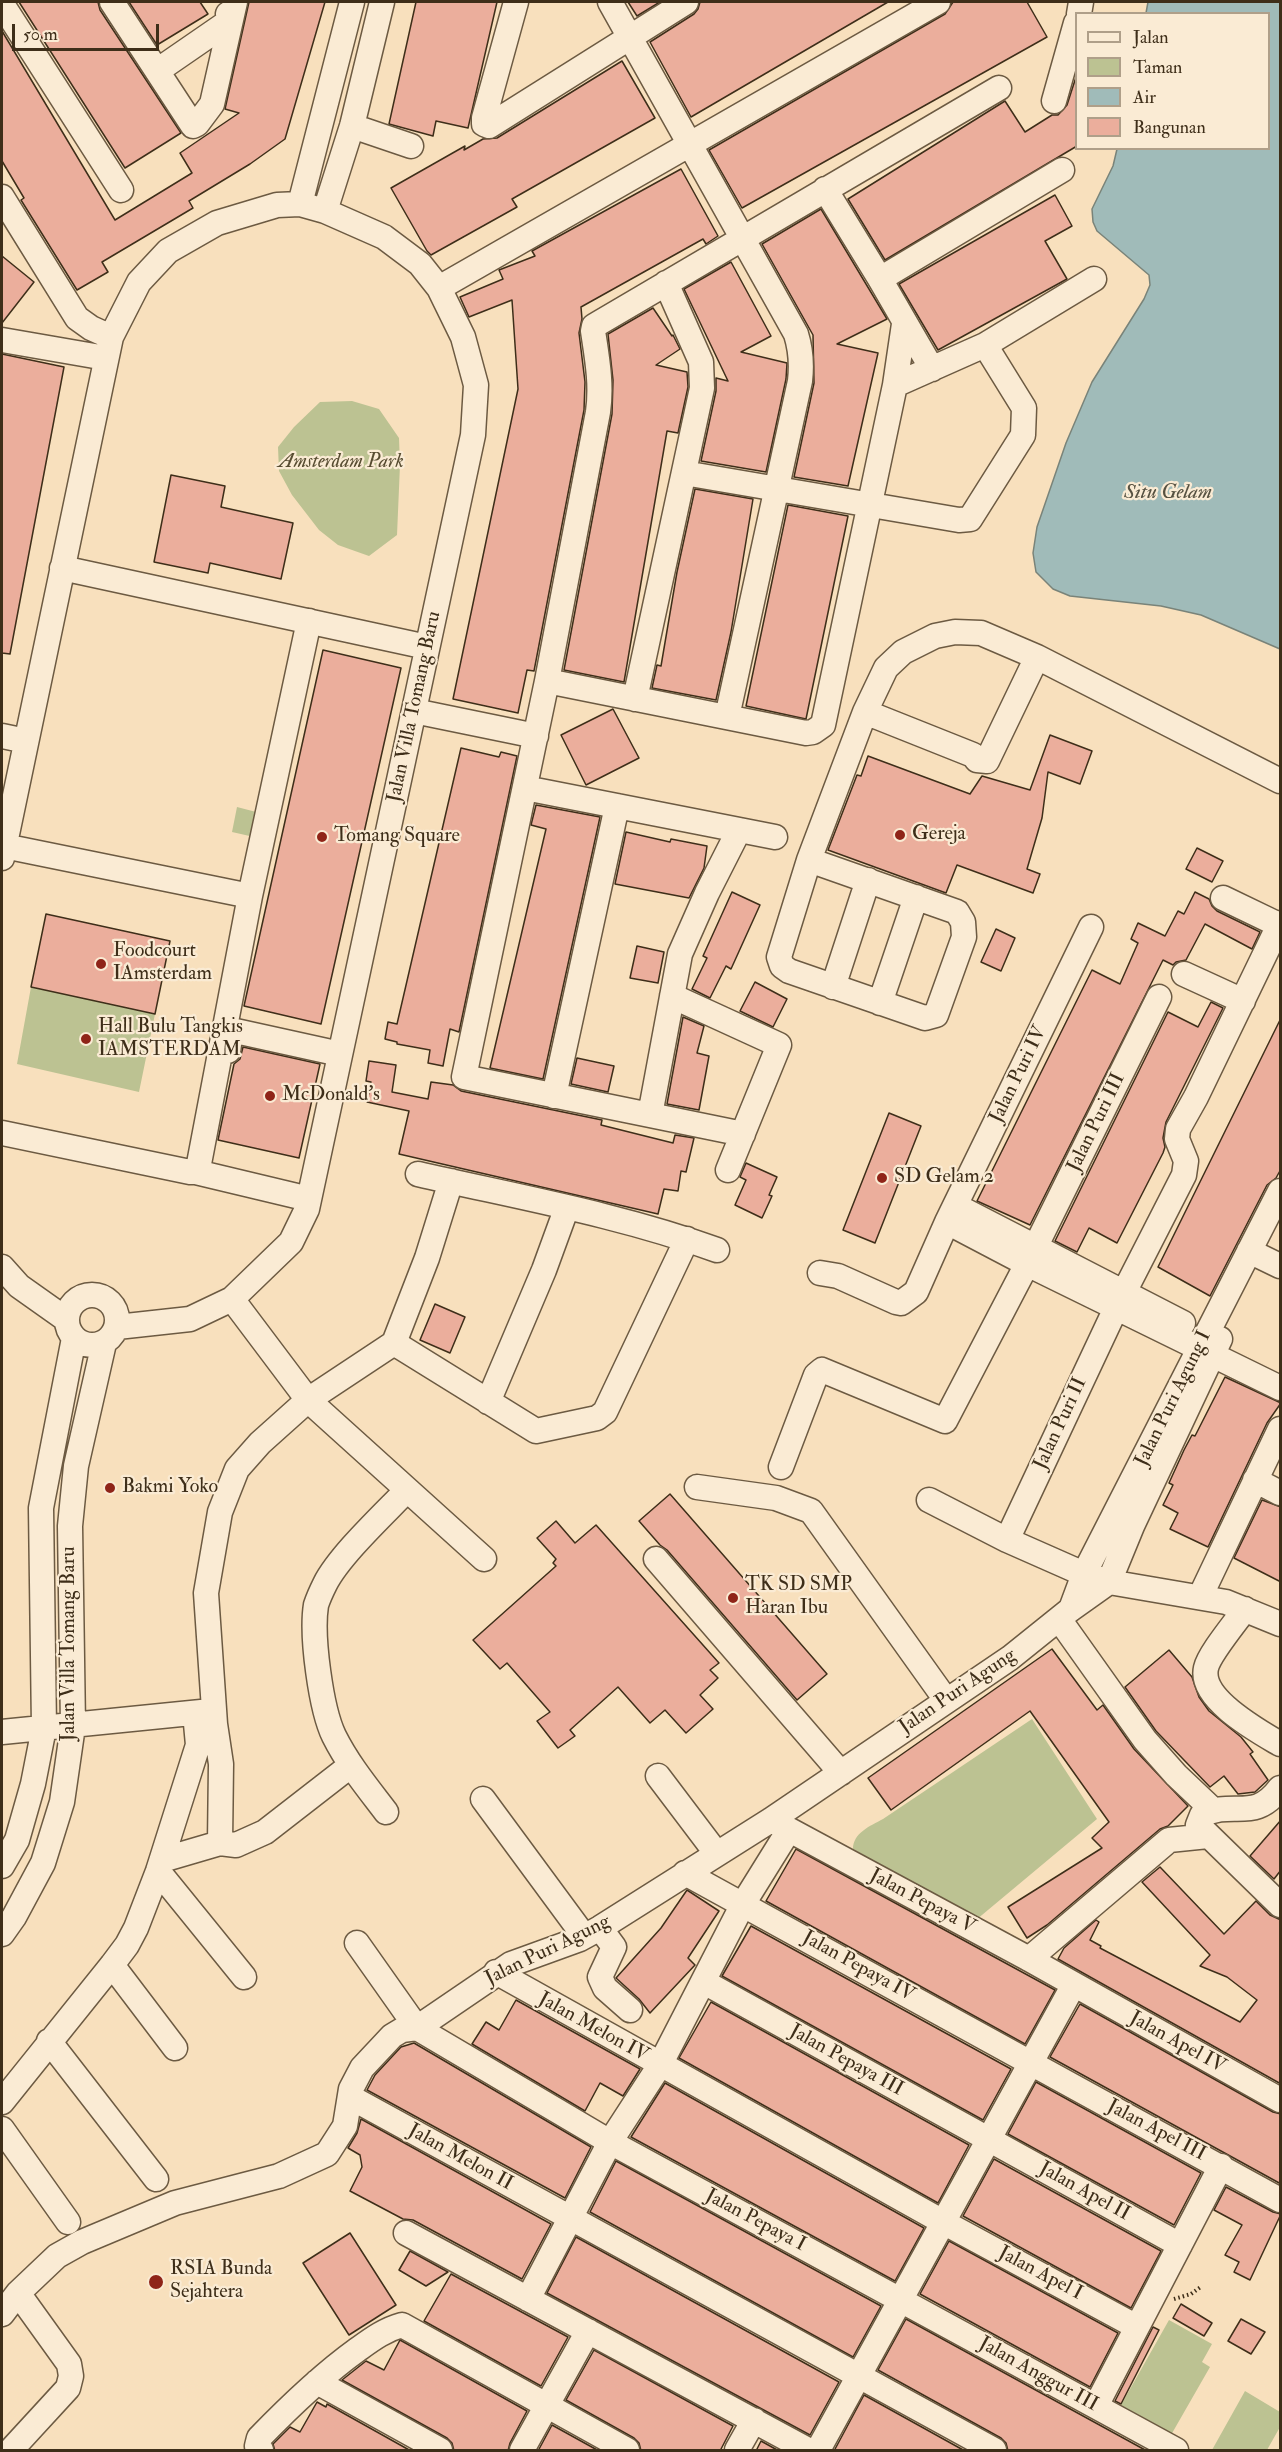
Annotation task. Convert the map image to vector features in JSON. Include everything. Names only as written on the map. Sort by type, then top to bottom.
[{"type":"street","points":[[112,2],[193,126],[212,104],[229,8]]},
{"type":"street","points":[[300,204],[351,2]]},
{"type":"street","points":[[325,211],[352,126],[382,2]]},
{"type":"street","points":[[516,2],[484,118],[486,126],[493,125],[629,36],[686,2]]},
{"type":"street","points":[[610,2],[743,237],[801,347],[800,381],[727,717]]},
{"type":"street","points":[[439,288],[938,2]]},
{"type":"street","points":[[2,4],[120,190]]},
{"type":"street","points":[[157,72],[229,8]]},
{"type":"street","points":[[1054,101],[1075,30]]},
{"type":"street","points":[[743,1134],[464,1077],[547,681],[600,396],[594,326],[999,88]]},
{"type":"street","points":[[352,126],[411,146]]},
{"type":"street","points":[[880,279],[1062,170]]},
{"type":"street","points":[[825,189],[932,369]]},
{"type":"street","name":"Jalan Villa Tomang Baru","points":[[2,1934],[14,1917],[43,1863],[62,1802],[73,1726],[70,1526],[76,1466],[111,1335],[190,1319],[232,1299],[291,1242],[307,1209],[473,435],[476,385],[463,337],[439,288],[420,264],[384,237],[325,211],[300,204],[277,206],[218,224],[168,252],[139,282],[109,348],[3,852]]},
{"type":"street","points":[[4,209],[77,318],[91,328],[109,348]]},
{"type":"street","points":[[895,385],[985,345],[1094,279]]},
{"type":"street","points":[[635,699],[702,388],[701,362],[666,283]]},
{"type":"street","points":[[547,681],[806,733],[813,732],[823,725],[895,385],[904,324]]},
{"type":"street","points":[[2,340],[109,348]]},
{"type":"street","points":[[684,473],[959,520],[970,519],[1023,435],[1024,408],[985,345]]},
{"type":"street","points":[[63,568],[427,647]]},
{"type":"street","points":[[200,1173],[198,1169],[250,896],[309,621]]},
{"type":"street","points":[[809,860],[957,912],[963,922],[964,937],[936,1015],[925,1018],[789,971],[782,966],[779,957],[809,860],[865,712],[886,669],[903,652],[935,636],[955,632],[981,633],[1037,657],[1281,781]]},
{"type":"street","points":[[865,712],[973,755],[977,760],[987,760],[1037,657]]},
{"type":"street","points":[[414,711],[536,736]]},
{"type":"street","points":[[2,736],[26,741]]},
{"type":"street","points":[[525,788],[775,837]]},
{"type":"street","points":[[554,1096],[617,806]]},
{"type":"street","points":[[650,1115],[680,954],[707,893],[739,830]]},
{"type":"street","points":[[3,852],[250,896]]},
{"type":"street","points":[[833,987],[868,880]]},
{"type":"street","points":[[880,1003],[916,897]]},
{"type":"street","points":[[1223,898],[1280,924]]},
{"type":"street","name":"Jalan Puri II","points":[[1007,1540],[1120,1300],[1184,1175],[1186,1161],[1177,1139],[1178,1129],[1197,1097],[1280,924]]},
{"type":"street","name":"Jalan Puri IV","points":[[951,1214],[1091,927]]},
{"type":"street","points":[[1184,974],[1243,1001]]},
{"type":"street","points":[[672,996],[778,1045],[728,1170]]},
{"type":"street","name":"Jalan Puri III","points":[[781,1467],[816,1375],[822,1370],[945,1421],[1031,1256],[1159,997]]},
{"type":"street","points":[[200,1173],[231,1030],[340,1054]]},
{"type":"street","points":[[2,1133],[200,1173],[309,1199]]},
{"type":"street","points":[[418,1174],[567,1207],[687,1239],[717,1251]]},
{"type":"street","points":[[2,2102],[127,1945],[136,1928],[160,1865],[198,1745],[205,1712],[206,1593],[220,1512],[237,1469],[260,1443],[308,1400],[394,1343],[428,1258],[451,1181]]},
{"type":"street","name":"Jalan Puri Agung I","points":[[1264,1258],[1281,1191]]},
{"type":"street","points":[[488,1402],[544,1270],[567,1207]]},
{"type":"street","points":[[820,1273],[838,1276],[901,1303],[916,1292],[951,1214],[1209,1345],[1281,1388]]},
{"type":"street","name":"Jalan Puri Agung I","points":[[1065,1614],[1084,1574],[1209,1345],[1264,1258],[1281,1222]]},
{"type":"street","points":[[394,1343],[536,1431],[602,1416],[687,1239]]},
{"type":"street","points":[[2,1267],[19,1286],[71,1329],[82,1344],[92,1346],[111,1335],[118,1316],[114,1306],[99,1295],[84,1296],[75,1301],[69,1310],[71,1329]]},
{"type":"street","points":[[232,1299],[308,1400],[406,1491],[484,1559]]},
{"type":"street","name":"Jalan Villa Tomang Baru","points":[[2,1866],[17,1840],[33,1784],[44,1728],[41,1508],[71,1329]]},
{"type":"street","points":[[1209,1345],[1281,1370]]},
{"type":"street","name":"Jalan Puri Agung I","points":[[1109,1582],[1209,1345]]},
{"type":"street","points":[[1200,1597],[1281,1429]]},
{"type":"street","points":[[1255,1480],[1281,1493]]},
{"type":"street","points":[[697,1487],[776,1498],[811,1511],[946,1700]]},
{"type":"street","points":[[386,1812],[350,1766],[333,1734],[322,1692],[316,1643],[316,1605],[326,1582],[351,1550],[406,1491]]},
{"type":"street","points":[[929,1500],[1007,1540],[1084,1574],[1109,1582],[1200,1597],[1245,1609],[1281,1624]]},
{"type":"street","points":[[656,1559],[841,1773]]},
{"type":"street","name":"Jalan Puri Agung","points":[[2,2314],[18,2293],[57,2256],[82,2241],[175,2203],[279,2176],[327,2154],[345,2126],[353,2081],[369,2059],[392,2036],[402,2030],[417,2028],[510,1964],[592,1932],[717,1854],[780,1825],[841,1773],[1010,1658],[1109,1582]]},
{"type":"street","points":[[1245,1609],[1206,1668],[1208,1684],[1241,1722],[1281,1743]]},
{"type":"street","points":[[1065,1614],[1145,1740],[1176,1775],[1213,1810]]},
{"type":"street","points":[[2,1732],[205,1712]]},
{"type":"street","points":[[205,1712],[220,1764],[220,1843]]},
{"type":"street","points":[[160,1865],[220,1843],[236,1845],[265,1832],[350,1766]]},
{"type":"street","points":[[658,1776],[717,1854]]},
{"type":"street","points":[[1281,1788],[1264,1806],[1254,1809],[1213,1810],[1202,1815],[1198,1825],[1281,1905]]},
{"type":"street","points":[[483,1799],[592,1932],[614,1947],[600,1977],[605,1988],[630,2010]]},
{"type":"street","points":[[528,2299],[610,2142],[660,2065],[743,1904],[780,1825]]},
{"type":"street","name":"Jalan Pepaya V","points":[[780,1825],[1029,1959],[1073,1986]]},
{"type":"street","points":[[1029,1959],[1169,1840],[1208,1836]]},
{"type":"street","points":[[160,1865],[244,1977]]},
{"type":"street","name":"Jalan Pepaya IV","points":[[685,1873],[1030,2063]]},
{"type":"street","points":[[357,1943],[417,2028]]},
{"type":"street","points":[[112,1965],[175,2048]]},
{"type":"street","name":"Jalan Melon IV","points":[[496,1972],[943,2222]]},
{"type":"street","name":"Jalan Pepaya III","points":[[704,1982],[988,2139]]},
{"type":"street","points":[[818,2451],[1073,1986]]},
{"type":"street","name":"Jalan Apel IV","points":[[1073,1986],[1281,2100]]},
{"type":"street","name":"Jalan Pepaya I","points":[[417,2028],[610,2142],[900,2299]]},
{"type":"street","points":[[49,2041],[156,2179]]},
{"type":"street","name":"Jalan Apel III","points":[[1030,2063],[1281,2200]]},
{"type":"street","name":"Jalan Melon II","points":[[350,2097],[994,2451]]},
{"type":"street","points":[[2,2129],[68,2222]]},
{"type":"street","name":"Jalan Apel II","points":[[988,2139],[1180,2245]]},
{"type":"street","points":[[1096,2406],[1221,2166]]},
{"type":"street","name":"Jalan Apel I","points":[[943,2222],[1137,2327]]},
{"type":"street","points":[[406,2233],[808,2451]]},
{"type":"street","points":[[11,2451],[68,2388],[70,2376],[69,2364],[18,2293]]},
{"type":"street","name":"Jalan Anggur III","points":[[900,2299],[1176,2451]]},
{"type":"street","points":[[261,2451],[257,2446],[259,2438],[317,2382],[376,2337],[390,2328],[402,2325],[627,2451]]},
{"type":"street","points":[[522,2451],[588,2331]]},
{"type":"street","points":[[317,2382],[440,2451]]},
{"type":"street","points":[[738,2451],[754,2420]]},
{"type":"green space","name":"Amsterdam Park","points":[[352,401],[379,409],[399,438],[397,535],[369,556],[338,545],[319,530],[292,495],[279,471],[278,447],[294,427],[320,402]]},
{"type":"green space","points":[[237,807],[260,813],[254,837],[232,832]]},
{"type":"green space","name":"Hall Bulu Tangkis IAMSTERDAM","points":[[31,987],[155,1014],[139,1092],[17,1064]]},
{"type":"green space","points":[[1032,1719],[1097,1819],[976,1920],[853,1849],[856,1839],[863,1831]]},
{"type":"green space","points":[[1169,2320],[1212,2344],[1202,2362],[1210,2367],[1171,2435],[1121,2405]]},
{"type":"green space","points":[[1245,2391],[1280,2412],[1280,2427],[1267,2450],[1212,2450]]},
{"type":"water","name":"Situ Gelam","points":[[1148,2],[1280,2],[1280,649],[1201,615],[1161,606],[1070,596],[1053,589],[1036,572],[1033,553],[1037,527],[1066,443],[1092,382],[1144,299],[1150,285],[1149,275],[1097,231],[1093,222],[1092,209],[1113,166],[1117,150],[1270,150],[1270,12],[1146,12]]},
{"type":"building","points":[[19,2],[98,2],[100,10],[181,133],[125,168]]},
{"type":"building","points":[[129,2],[200,2],[208,14],[157,45]]},
{"type":"building","points":[[249,2],[325,2],[285,139],[250,164],[189,201],[193,208],[102,262],[108,272],[77,290],[21,200],[24,198],[2,161],[2,31],[115,220],[192,173],[180,153],[239,113],[225,109]]},
{"type":"building","points":[[416,2],[497,2],[468,128],[436,121],[433,136],[389,124]]},
{"type":"building","points":[[628,2],[660,2],[637,16]]},
{"type":"building","points":[[700,2],[888,2],[691,117],[650,42],[694,14]]},
{"type":"building","points":[[953,2],[1027,2],[1047,37],[742,208],[709,150],[945,14]]},
{"type":"building","points":[[622,61],[655,118],[512,199],[517,207],[431,255],[427,251],[391,188],[465,146],[464,150],[483,139],[497,138]]},
{"type":"building","points":[[1075,80],[1075,147],[885,260],[848,199],[1005,101],[1025,132],[1052,115],[1058,115],[1067,105]]},
{"type":"building","points":[[681,169],[718,236],[706,244],[703,239],[581,307],[582,319],[579,333],[585,382],[584,410],[534,671],[527,670],[518,713],[453,699],[518,389],[512,300],[469,317],[460,297],[503,279],[499,270],[535,256],[532,251]]},
{"type":"building","points":[[1055,195],[1072,226],[1045,241],[1067,279],[938,350],[899,284]]},
{"type":"building","points":[[821,209],[887,319],[837,344],[878,353],[848,486],[794,477],[814,383],[813,335],[762,244]]},
{"type":"building","points":[[2,256],[34,282],[2,323]]},
{"type":"building","points":[[731,262],[771,336],[741,352],[787,363],[786,379],[766,472],[701,461],[716,391],[716,378],[728,381],[684,289]]},
{"type":"building","points":[[653,308],[673,335],[680,349],[656,365],[687,372],[688,387],[678,433],[667,431],[624,682],[564,670],[612,414],[613,380],[608,334]]},
{"type":"building","points":[[2,354],[64,367],[10,654],[2,653]]},
{"type":"building","points":[[171,475],[225,486],[221,507],[293,523],[281,579],[210,563],[208,573],[154,562]]},
{"type":"building","points":[[695,489],[753,499],[731,632],[716,700],[652,688],[657,665],[661,666],[677,572]]},
{"type":"building","points":[[788,505],[848,516],[806,719],[746,706]]},
{"type":"building","name":"Tomang Square","points":[[323,650],[401,668],[321,1024],[244,1006]]},
{"type":"building","points":[[613,709],[639,758],[586,785],[561,735]]},
{"type":"building","points":[[1050,735],[1092,751],[1080,784],[1048,772],[1042,818],[1027,869],[1040,874],[1033,893],[957,865],[946,893],[828,850],[857,775],[861,776],[868,756],[970,794],[982,776],[1030,790]]},
{"type":"building","points":[[461,748],[499,757],[501,752],[517,756],[459,1032],[450,1029],[443,1066],[428,1063],[430,1050],[397,1044],[397,1042],[385,1039],[388,1022],[397,1024]]},
{"type":"building","points":[[536,805],[600,817],[543,1079],[490,1068],[546,829],[531,825]]},
{"type":"building","points":[[626,832],[670,842],[671,839],[707,846],[704,868],[689,898],[615,884]]},
{"type":"building","points":[[1197,848],[1223,861],[1212,882],[1186,869]]},
{"type":"building","points":[[732,892],[760,905],[731,969],[726,966],[710,998],[692,989],[707,958],[703,956]]},
{"type":"building","points":[[1195,892],[1209,899],[1217,911],[1260,932],[1252,949],[1205,924],[1186,960],[1173,965],[1163,960],[1030,1225],[977,1201],[1092,970],[1120,984],[1138,943],[1131,939],[1138,923],[1165,936],[1178,911],[1184,914]]},
{"type":"building","name":"Foodcourt IAmsterdam","points":[[46,914],[170,941],[155,1014],[31,987]]},
{"type":"building","points":[[996,929],[1015,938],[1001,971],[981,962]]},
{"type":"building","points":[[637,946],[664,952],[658,983],[630,978]]},
{"type":"building","points":[[755,982],[787,999],[773,1027],[740,1011]]},
{"type":"building","points":[[1211,1002],[1223,1008],[1166,1122],[1163,1153],[1117,1243],[1089,1228],[1077,1252],[1055,1241],[1168,1012],[1198,1027]]},
{"type":"building","points":[[683,1017],[704,1026],[697,1053],[709,1056],[699,1110],[667,1104]]},
{"type":"building","points":[[1281,1018],[1281,1169],[1276,1178],[1267,1185],[1210,1296],[1158,1267]]},
{"type":"building","name":"McDonald's","points":[[243,1047],[320,1064],[299,1158],[218,1140],[234,1064],[240,1059]]},
{"type":"building","points":[[577,1058],[614,1066],[608,1092],[571,1084]]},
{"type":"building","points":[[369,1061],[396,1065],[392,1092],[428,1099],[431,1082],[453,1085],[461,1091],[602,1120],[601,1125],[673,1143],[675,1135],[694,1138],[686,1172],[681,1171],[678,1191],[664,1189],[658,1214],[399,1154],[409,1111],[367,1102],[371,1082],[366,1081]]},
{"type":"building","name":"SD Gelam 2","points":[[889,1113],[921,1126],[875,1243],[843,1230]]},
{"type":"building","points":[[746,1163],[777,1177],[769,1195],[772,1196],[762,1218],[735,1205],[746,1180],[740,1177]]},
{"type":"building","points":[[435,1304],[465,1317],[450,1353],[420,1340]]},
{"type":"building","points":[[1225,1377],[1281,1403],[1267,1423],[1208,1547],[1170,1529],[1178,1513],[1163,1505],[1173,1485],[1169,1483],[1184,1450],[1192,1435],[1195,1436]]},
{"type":"building","name":"TK SD SMP Haran Ibu","points":[[670,1494],[827,1674],[797,1700],[667,1550],[639,1521]]},
{"type":"building","points":[[1262,1500],[1281,1507],[1281,1582],[1234,1558]]},
{"type":"building","points":[[556,1521],[575,1543],[596,1525],[719,1663],[710,1670],[718,1678],[700,1695],[713,1709],[686,1733],[665,1710],[650,1723],[618,1687],[570,1730],[575,1736],[558,1748],[537,1721],[550,1712],[507,1663],[500,1669],[473,1640],[556,1566],[553,1563],[556,1559],[537,1538]]},
{"type":"building","points":[[1052,1649],[1097,1710],[1103,1705],[1134,1749],[1188,1806],[1168,1826],[1160,1829],[1047,1925],[1027,1938],[1008,1907],[1102,1848],[1092,1838],[1109,1822],[1030,1711],[891,1810],[868,1778]]},
{"type":"building","points":[[1169,1650],[1192,1677],[1199,1697],[1209,1711],[1241,1737],[1253,1752],[1250,1754],[1268,1780],[1255,1792],[1238,1794],[1224,1776],[1210,1787],[1156,1731],[1125,1687]]},
{"type":"building","points":[[1281,1820],[1281,1870],[1274,1879],[1250,1856]]},
{"type":"building","points":[[796,1849],[1055,1990],[1025,2044],[766,1901]]},
{"type":"building","points":[[1160,1867],[1224,1934],[1256,1901],[1270,1915],[1281,1920],[1281,2084],[1058,1959],[1064,1948],[1096,1920],[1099,1922],[1090,1940],[1101,1946],[1100,1948],[1240,2022],[1257,2000],[1227,1977],[1200,1966],[1210,1955],[1142,1882]]},
{"type":"building","points":[[687,1890],[719,1911],[688,1958],[695,1965],[650,2013],[639,1999],[616,1978],[661,1928]]},
{"type":"building","points":[[751,1926],[1011,2069],[983,2120],[722,1976]]},
{"type":"building","points":[[516,2000],[640,2069],[623,2096],[600,2083],[585,2111],[472,2044],[486,2022],[499,2030]]},
{"type":"building","points":[[711,2002],[969,2145],[938,2203],[679,2058]]},
{"type":"building","points":[[1080,2004],[1273,2112],[1281,2114],[1281,2184],[1050,2057]]},
{"type":"building","points":[[414,2043],[591,2147],[565,2198],[367,2090],[375,2075],[401,2047]]},
{"type":"building","points":[[1036,2082],[1201,2173],[1174,2225],[1008,2134]]},
{"type":"building","points":[[665,2083],[924,2228],[895,2281],[631,2137]]},
{"type":"building","points":[[361,2119],[551,2224],[522,2279],[413,2220],[403,2219],[350,2191],[362,2167],[360,2155],[348,2148],[357,2133]]},
{"type":"building","points":[[994,2159],[1161,2251],[1131,2308],[963,2216]]},
{"type":"building","points":[[616,2161],[881,2306],[853,2357],[590,2212]]},
{"type":"building","points":[[1226,2187],[1281,2214],[1250,2280],[1234,2272],[1239,2262],[1225,2255],[1242,2225],[1214,2210]]},
{"type":"building","points":[[350,2233],[396,2305],[349,2335],[303,2263]]},
{"type":"building","points":[[576,2237],[839,2382],[810,2435],[547,2293]]},
{"type":"building","points":[[949,2241],[1118,2333],[1090,2387],[920,2294]]},
{"type":"building","points":[[410,2251],[448,2272],[426,2286],[399,2270]]},
{"type":"building","points":[[451,2274],[568,2337],[541,2386],[424,2321]]},
{"type":"building","points":[[1181,2304],[1212,2323],[1204,2336],[1173,2318]]},
{"type":"building","points":[[906,2319],[1147,2451],[1008,2451],[1006,2443],[1001,2438],[878,2370]]},
{"type":"building","points":[[1241,2319],[1265,2332],[1251,2354],[1228,2341]]},
{"type":"building","points":[[1153,2327],[1159,2330],[1121,2404],[1115,2401]]},
{"type":"building","points":[[400,2340],[527,2411],[508,2451],[454,2451],[452,2443],[447,2438],[342,2380],[366,2361],[384,2370]]},
{"type":"building","points":[[594,2350],[733,2426],[720,2451],[641,2451],[639,2443],[634,2438],[566,2400]]},
{"type":"building","points":[[864,2395],[965,2451],[834,2451]]},
{"type":"building","points":[[317,2402],[326,2407],[327,2404],[411,2451],[275,2451],[273,2444],[290,2427],[300,2432]]},
{"type":"building","points":[[552,2425],[599,2451],[538,2451]]},
{"type":"building","points":[[761,2441],[779,2451],[756,2451]]},
{"type":"place","name":"Gereja","points":[[900,835]]},
{"type":"place","name":"Tomang Square","points":[[322,837]]},
{"type":"place","name":"Foodcourt IAmsterdam","points":[[101,964]]},
{"type":"place","name":"Hall Bulu Tangkis IAMSTERDAM","points":[[86,1039]]},
{"type":"place","name":"McDonald's","points":[[270,1096]]},
{"type":"place","name":"SD Gelam 2","points":[[882,1178]]},
{"type":"place","name":"Bakmi Yoko","points":[[110,1488]]},
{"type":"place","name":"TK SD SMP Haran Ibu","points":[[733,1598]]},
{"type":"place","name":"RSIA Bunda Sejahtera","points":[[156,2282]]}]
